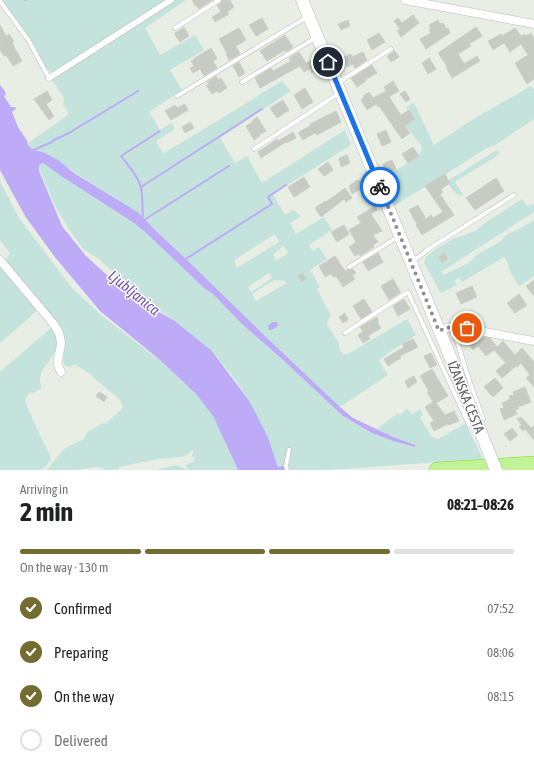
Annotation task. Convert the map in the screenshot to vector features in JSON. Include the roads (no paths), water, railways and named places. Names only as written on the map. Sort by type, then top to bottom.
[{"type":"highway","points":[[437,470],[534,464]]},
{"type":"main road","name":"IŽANSKA CESTA","points":[[302,0],[496,470]]},
{"type":"street","points":[[49,78],[171,0]]},
{"type":"street","points":[[405,0],[534,24]]},
{"type":"street","points":[[0,260],[58,331],[61,338],[57,360],[61,372]]},
{"type":"street","points":[[439,331],[458,326],[534,341]]},
{"type":"lane","points":[[175,28],[219,0]]},
{"type":"lane","points":[[0,1],[29,42],[49,78]]},
{"type":"lane","points":[[177,96],[309,16]]},
{"type":"lane","points":[[242,82],[318,37]]},
{"type":"lane","points":[[254,149],[391,49]]},
{"type":"lane","points":[[410,261],[419,257],[427,250],[514,195]]},
{"type":"lane","points":[[349,267],[400,236]]},
{"type":"lane","points":[[345,333],[408,292],[469,425],[483,419],[456,338],[458,326]]},
{"type":"lane","points":[[419,315],[430,311]]},
{"type":"lane","points":[[287,470],[286,466],[289,450]]},
{"type":"waterway","points":[[31,151],[69,133],[138,91]]},
{"type":"waterway","points":[[141,187],[262,109]]},
{"type":"waterway","points":[[142,217],[142,195],[140,184],[121,156],[160,131]]},
{"type":"waterway","points":[[144,220],[229,166]]},
{"type":"waterway","points":[[184,260],[272,204],[268,197],[286,185]]},
{"type":"water label","name":"Ljubljanica","points":[[134,293]]}]
